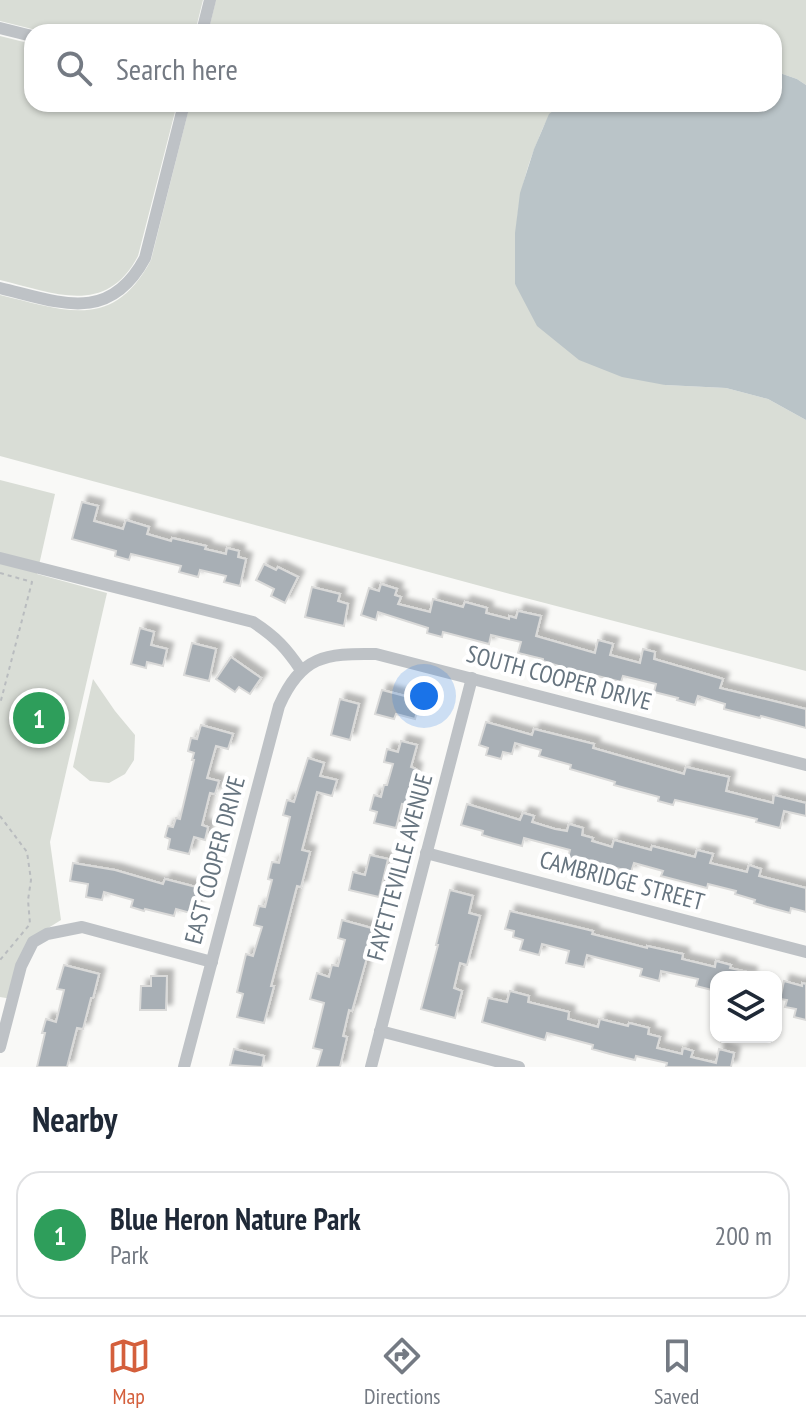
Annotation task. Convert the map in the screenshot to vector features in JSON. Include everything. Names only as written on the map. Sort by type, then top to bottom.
[{"type":"street","points":[[204,24],[210,0]]},
{"type":"street","points":[[0,28],[24,34]]},
{"type":"street","points":[[0,288],[69,304],[98,302],[121,290],[145,258],[182,112]]},
{"type":"street","points":[[0,558],[253,622],[286,647],[301,670]]},
{"type":"street","name":"SOUTH COOPER DRIVE","points":[[301,670],[320,659],[344,654],[376,654],[806,765]]},
{"type":"street","name":"EAST COOPER DRIVE","points":[[184,1067],[279,706],[301,670]]},
{"type":"street","name":"FAYETTEVILLE AVENUE","points":[[371,1067],[472,678]]},
{"type":"street","name":"CAMBRIDGE STREET","points":[[426,853],[806,952]]},
{"type":"street","points":[[0,1047],[21,966],[33,942],[47,934],[82,927],[212,962]]},
{"type":"street","points":[[380,1031],[519,1067]]},
{"type":"path","points":[[0,573],[32,582],[0,704]]},
{"type":"path","points":[[0,816],[27,852],[31,880],[28,900],[30,924],[0,960]]},
{"type":"shaded area","points":[[0,0],[203,0],[197,24],[24,24],[24,27],[0,21]]},
{"type":"shaded area","points":[[216,0],[806,0],[806,85],[782,74],[782,24],[210,24]]},
{"type":"shaded area","points":[[0,36],[24,42],[24,112],[175,112],[138,256],[125,275],[111,287],[95,294],[77,296],[0,280]]},
{"type":"shaded area","points":[[782,74],[806,85],[806,420],[768,399],[726,388],[665,385],[622,377],[579,360],[537,326],[515,284],[515,233],[520,193],[549,114],[782,112]]},
{"type":"shaded area","points":[[188,112],[553,112],[531,159],[521,194],[516,228],[515,284],[665,385],[726,388],[768,399],[806,420],[806,671],[0,456],[0,295],[66,310],[103,307],[120,298],[136,283],[151,260]]},
{"type":"shaded area","points":[[0,480],[55,494],[37,574],[107,593],[50,842],[61,920],[29,940],[12,999],[0,997]]},
{"type":"shaded area","points":[[93,679],[135,735],[134,760],[125,774],[109,783],[90,781],[73,767]]},
{"type":"building","points":[[82,502],[98,506],[94,521],[123,529],[126,520],[149,527],[147,534],[171,541],[172,538],[206,546],[205,549],[226,554],[227,548],[239,551],[238,557],[246,559],[240,586],[224,582],[226,576],[200,570],[198,577],[179,572],[181,566],[131,554],[129,560],[115,556],[116,551],[72,539]]},
{"type":"building","points":[[264,564],[298,577],[285,603],[271,596],[274,589],[256,580]]},
{"type":"building","points":[[381,584],[397,589],[395,595],[401,597],[398,604],[430,612],[433,599],[463,607],[465,602],[487,608],[486,613],[509,619],[509,616],[516,618],[518,611],[541,616],[536,636],[595,653],[598,640],[613,644],[610,655],[640,663],[643,649],[655,652],[654,659],[723,679],[720,688],[806,709],[806,728],[724,709],[725,704],[698,696],[695,705],[677,700],[654,692],[656,684],[623,676],[621,682],[577,673],[518,653],[521,642],[491,635],[489,644],[443,632],[442,637],[427,633],[428,628],[378,612],[376,620],[361,615],[369,588],[379,591]]},
{"type":"building","points":[[312,587],[340,594],[338,601],[348,604],[344,626],[305,617]]},
{"type":"building","points":[[140,628],[154,632],[151,645],[167,649],[163,666],[147,662],[146,668],[131,664]]},
{"type":"building","points":[[192,643],[216,649],[209,681],[184,675]]},
{"type":"building","points":[[231,657],[261,678],[250,694],[239,687],[235,692],[216,679]]},
{"type":"building","points":[[382,690],[420,700],[415,719],[396,714],[394,719],[375,714]]},
{"type":"building","points":[[340,699],[359,704],[350,740],[331,735]]},
{"type":"building","points":[[486,722],[532,735],[534,729],[594,744],[593,748],[684,774],[686,767],[729,777],[726,791],[773,803],[774,795],[806,803],[806,816],[784,811],[780,828],[756,822],[757,819],[675,800],[673,805],[658,801],[659,797],[570,769],[571,765],[539,756],[541,750],[515,743],[512,754],[503,752],[501,759],[486,755],[488,748],[479,745]]},
{"type":"building","points":[[201,725],[233,734],[228,749],[216,746],[207,778],[219,781],[215,794],[210,793],[202,825],[208,827],[205,840],[194,837],[189,854],[168,849],[170,839],[165,837],[168,826],[173,827],[176,818],[180,819],[194,760],[194,753],[188,751],[191,738],[197,739]]},
{"type":"building","points":[[401,741],[417,745],[411,767],[416,769],[407,805],[402,804],[396,828],[374,823],[377,812],[370,810],[374,795],[381,797],[384,785],[387,785],[393,764],[384,762],[387,749],[398,752]]},
{"type":"building","points":[[308,758],[324,763],[320,776],[337,780],[332,796],[317,792],[302,850],[310,852],[301,887],[297,886],[264,1023],[237,1017],[243,994],[237,992],[246,954],[253,956],[262,927],[254,925],[259,906],[265,907],[272,880],[268,879],[272,862],[279,863],[290,817],[283,815],[287,800],[294,802]]},
{"type":"building","points":[[467,804],[520,820],[523,813],[534,816],[532,822],[555,829],[567,831],[569,824],[583,828],[582,835],[612,847],[614,840],[695,857],[697,850],[713,854],[710,863],[747,872],[749,865],[761,869],[759,876],[806,888],[806,912],[791,908],[790,913],[767,907],[735,894],[736,891],[708,884],[707,888],[661,876],[663,871],[634,863],[631,872],[568,858],[570,850],[524,838],[522,846],[482,835],[483,831],[461,825]]},
{"type":"building","points":[[370,855],[388,859],[379,897],[349,890],[353,872],[365,875]]},
{"type":"building","points":[[73,863],[115,870],[163,884],[165,879],[200,888],[194,914],[176,909],[174,916],[144,911],[131,907],[133,900],[104,892],[102,900],[86,897],[88,884],[70,881]]},
{"type":"building","points":[[450,890],[473,896],[469,913],[480,916],[467,965],[460,963],[454,988],[462,991],[455,1018],[421,1009]]},
{"type":"building","points":[[510,911],[647,948],[683,954],[682,959],[715,967],[716,961],[743,971],[710,971],[710,990],[696,986],[698,979],[661,971],[659,981],[640,976],[642,969],[587,955],[584,967],[566,963],[569,951],[542,944],[539,955],[520,950],[523,940],[513,937],[514,931],[505,929]]},
{"type":"building","points":[[342,920],[375,929],[352,1011],[349,1010],[340,1067],[317,1067],[322,1050],[313,1048],[324,1003],[310,999],[317,973],[329,977],[332,965],[338,966],[345,940],[338,938]]},
{"type":"building","points":[[64,965],[99,974],[93,998],[83,1029],[77,1028],[67,1067],[37,1067],[46,1019],[56,1022],[64,990],[57,989]]},
{"type":"building","points":[[151,976],[167,976],[166,1010],[140,1010],[141,986],[151,986]]},
{"type":"building","points":[[784,981],[802,986],[802,983],[806,984],[806,1020],[794,1017],[796,1009],[785,1007],[787,1000],[782,999]]},
{"type":"building","points":[[510,991],[529,996],[528,1002],[569,1012],[568,1019],[598,1027],[600,1019],[649,1028],[648,1034],[660,1037],[657,1048],[682,1054],[683,1048],[693,1051],[691,1057],[716,1063],[719,1049],[734,1053],[731,1067],[666,1067],[667,1063],[610,1054],[592,1049],[593,1045],[547,1033],[545,1040],[482,1022],[488,998],[507,1002]]},
{"type":"building","points":[[234,1049],[264,1056],[262,1067],[230,1065]]},
{"type":"place","name":"Blue Heron Nature Park","points":[[39,718]]}]
